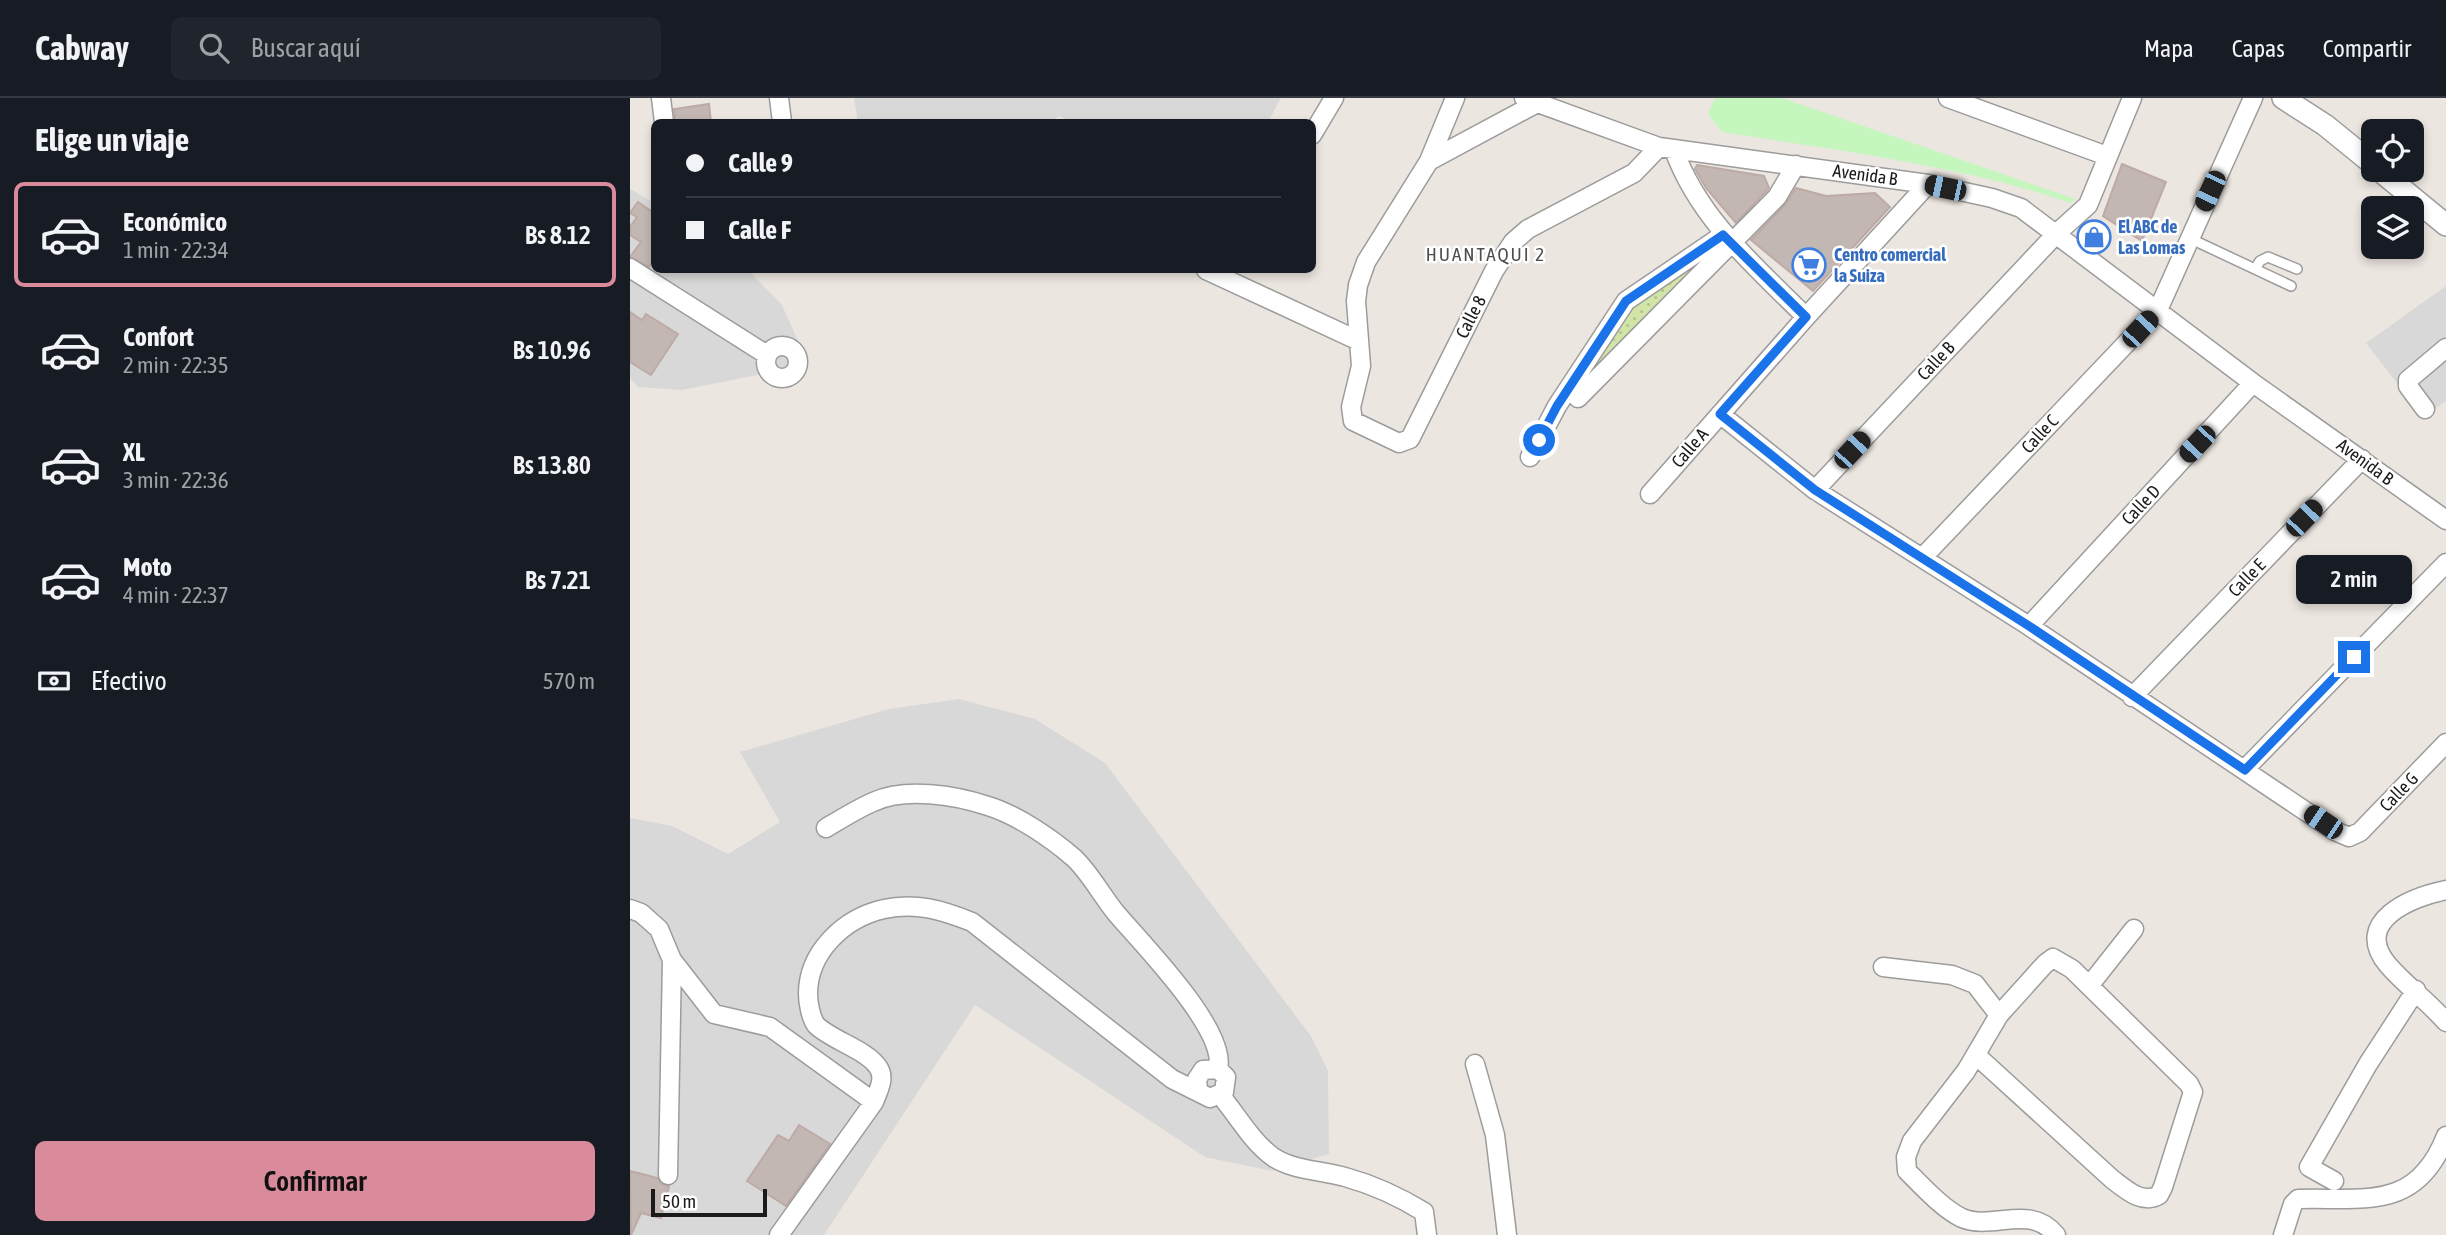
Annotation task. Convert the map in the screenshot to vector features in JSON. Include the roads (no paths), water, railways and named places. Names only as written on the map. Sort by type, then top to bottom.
[{"type":"street","points":[[661,98],[664,119]]},
{"type":"street","points":[[779,98],[782,119]]},
{"type":"street","points":[[1316,128],[1334,98]]},
{"type":"street","points":[[1213,273],[1359,341],[1356,301],[1366,262],[1429,161],[1455,98]]},
{"type":"street","points":[[1948,98],[2107,156]]},
{"type":"street","name":"Calle B","points":[[1815,490],[2057,233],[2088,205],[2132,98]]},
{"type":"street","points":[[2158,310],[2253,98]]},
{"type":"street","points":[[2283,98],[2325,125],[2361,154]]},
{"type":"street","points":[[1429,161],[1530,101]]},
{"type":"street","name":"Avenida B","points":[[1530,101],[1564,105],[1666,148],[1928,184],[1992,198],[2021,208],[2253,383],[2446,520]]},
{"type":"street","points":[[1666,148],[1727,239],[1806,317]]},
{"type":"street","name":"Calle 8","points":[[1359,341],[1362,366],[1351,407],[1353,421],[1399,443],[1409,439],[1494,271],[1513,242],[1528,229],[1634,173],[1666,148]]},
{"type":"street","points":[[1578,398],[1727,239],[1777,197],[1796,165]]},
{"type":"street","points":[[2394,182],[2446,225]]},
{"type":"street","name":"Calle A","points":[[1650,494],[1928,184]]},
{"type":"street","points":[[1530,457],[1557,406],[1626,301],[1727,239]]},
{"type":"street","points":[[630,268],[767,355]]},
{"type":"street","points":[[1247,288],[1252,273]]},
{"type":"street","name":"Calle C","points":[[1922,558],[2158,310]]},
{"type":"street","points":[[2425,409],[2407,386],[2408,380],[2446,348]]},
{"type":"street","name":"Calle D","points":[[2029,626],[2253,383]]},
{"type":"street","points":[[1720,414],[1815,490],[2029,626],[2245,770],[2446,563]]},
{"type":"street","name":"Calle E","points":[[2132,697],[2362,459]]},
{"type":"street","name":"Calle G","points":[[2245,770],[2335,831],[2349,837],[2360,832],[2446,743]]},
{"type":"street","points":[[826,828],[875,800],[937,795],[989,806],[1024,823],[1074,859],[1116,913],[1164,967],[1216,1044],[1221,1060],[1218,1069]]},
{"type":"street","points":[[2446,890],[2421,895],[2393,910],[2380,925],[2378,949],[2388,964],[2446,1022]]},
{"type":"street","points":[[779,1235],[874,1102],[882,1077],[880,1069],[815,1024],[808,1002],[808,984],[813,962],[842,928],[870,912],[905,905],[942,910],[972,922],[1172,1079],[1198,1089],[1205,1097],[1221,1096]]},
{"type":"street","points":[[630,909],[641,913],[659,929],[671,960],[714,1014],[770,1027],[874,1102]]},
{"type":"street","points":[[2089,986],[2134,929]]},
{"type":"street","points":[[1977,1056],[2112,1179],[2133,1194],[2147,1198],[2159,1195],[2193,1092],[2189,1084],[2072,969],[2053,958],[1999,1015],[1977,1056],[1912,1140],[1906,1157],[1907,1171],[1961,1217],[1977,1222],[2025,1218],[2035,1220],[2049,1234]]},
{"type":"street","points":[[668,1175],[671,960]]},
{"type":"street","points":[[1883,967],[1952,975],[1975,984],[1999,1015]]},
{"type":"street","points":[[2334,1181],[2309,1167],[2368,1064],[2416,990]]},
{"type":"street","points":[[1475,1064],[1495,1135],[1507,1235]]},
{"type":"street","points":[[1198,1089],[1197,1079],[1203,1070],[1218,1069]]},
{"type":"street","points":[[1218,1069],[1227,1082],[1221,1096]]},
{"type":"street","points":[[1221,1096],[1260,1146],[1275,1158],[1293,1166],[1344,1176],[1392,1192],[1424,1212],[1427,1235]]},
{"type":"street","points":[[2283,1235],[2292,1204],[2298,1199],[2381,1198],[2401,1192],[2423,1175],[2439,1155],[2446,1136]]},
{"type":"lane","points":[[2189,238],[2291,286]]},
{"type":"lane","points":[[2255,269],[2259,261],[2268,257],[2297,269]]},
{"type":"place","name":"El ABC de Las Lomas","points":[[2094,237]]},
{"type":"place","name":"Centro comercial la Suiza","points":[[1809,265]]},
{"type":"district","name":"HUANTAQUI 2","points":[[1486,254]]}]
